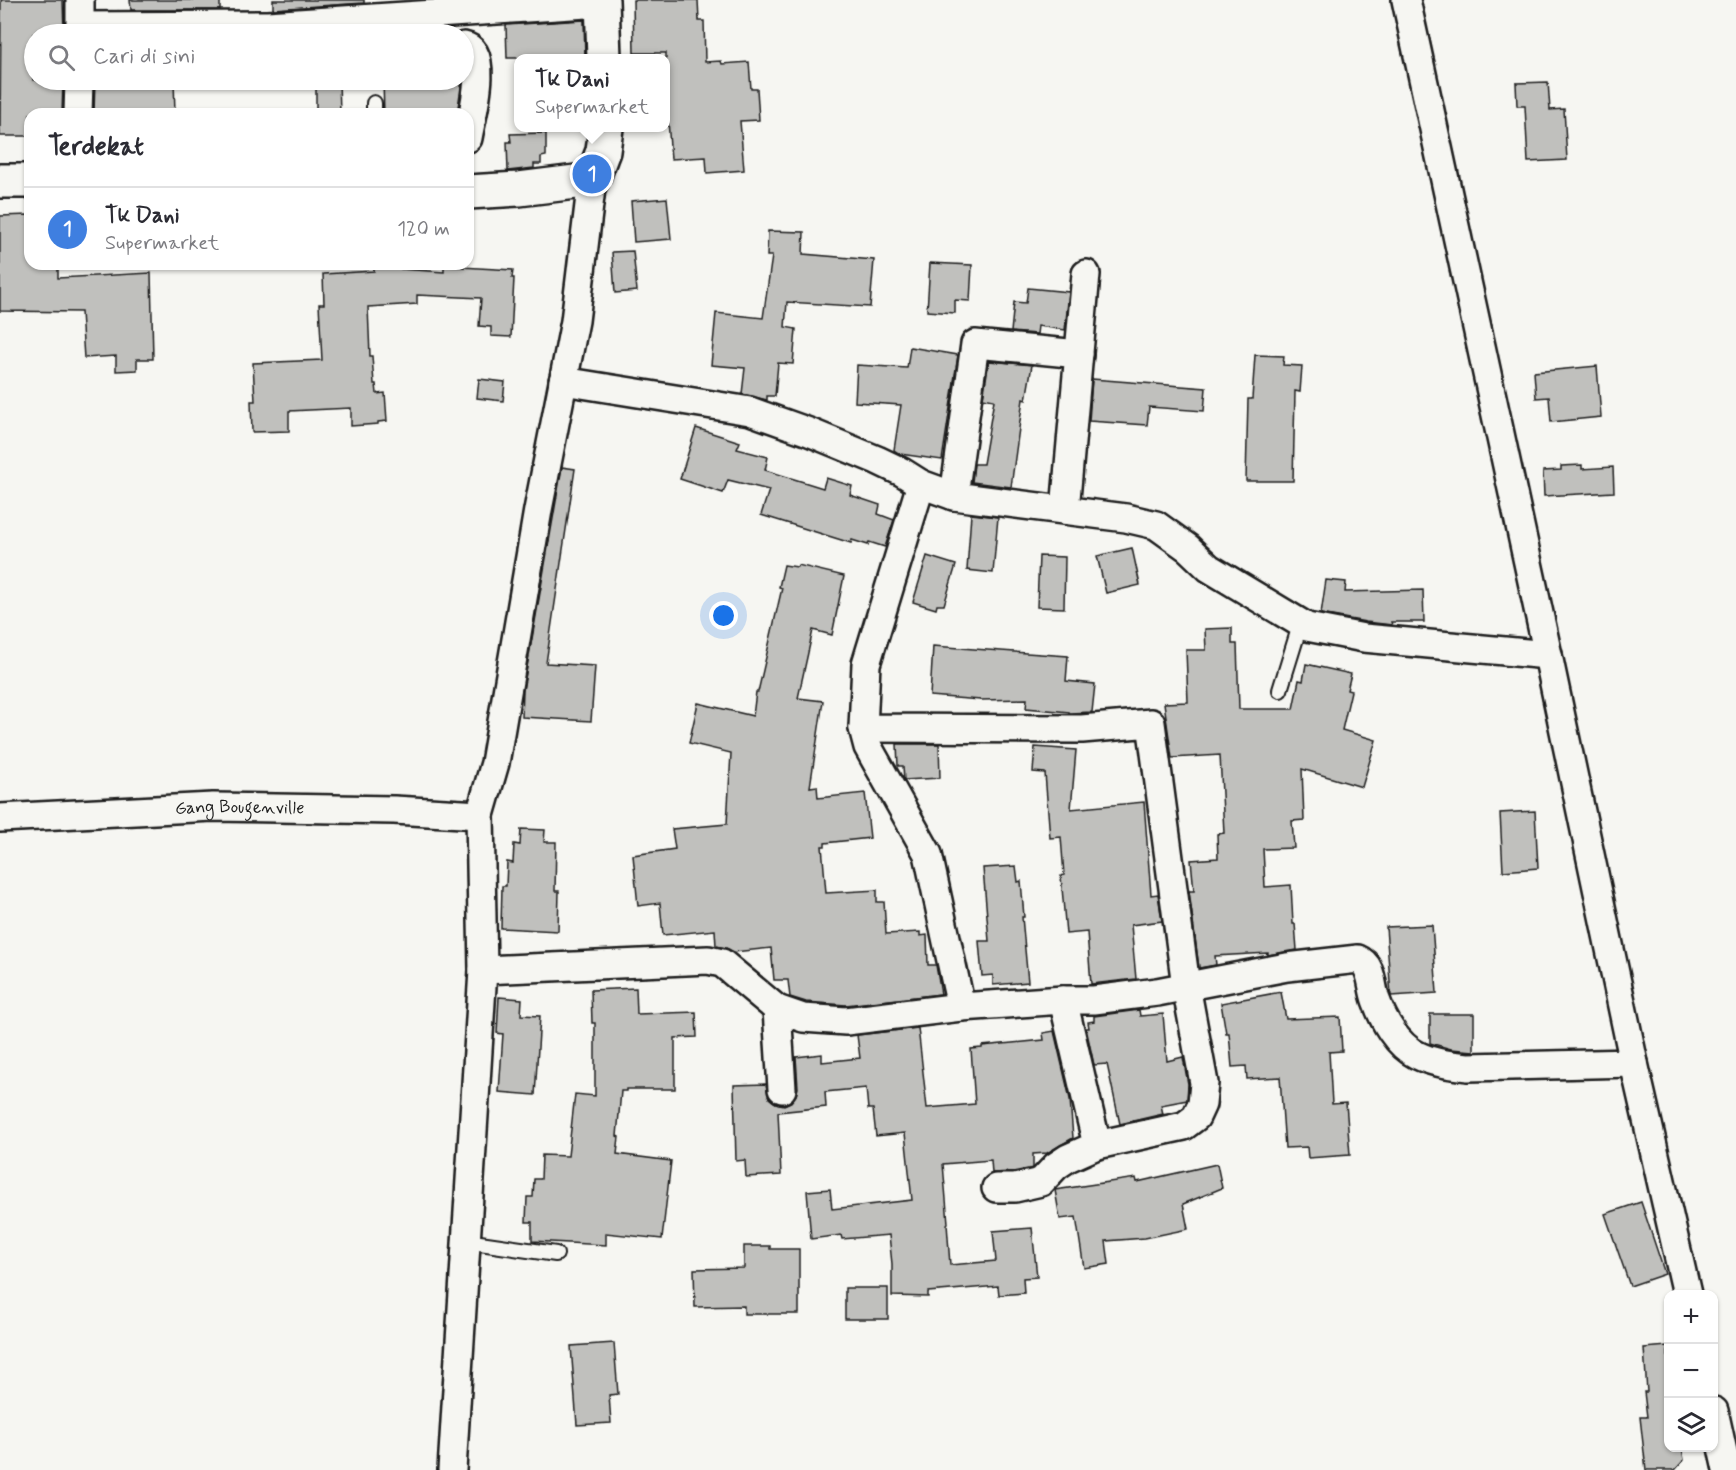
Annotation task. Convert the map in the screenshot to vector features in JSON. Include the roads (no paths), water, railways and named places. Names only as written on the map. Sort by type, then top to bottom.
[{"type":"street","points":[[1406,0],[1634,1063],[1686,1290]]},
{"type":"street","points":[[287,24],[417,17],[602,1],[604,54]]},
{"type":"street","points":[[80,20],[230,24]]},
{"type":"street","points":[[473,108],[479,75],[474,54]]},
{"type":"street","points":[[78,108],[79,90]]},
{"type":"street","points":[[452,1470],[483,970],[480,815],[495,763],[538,510],[574,321],[592,180],[603,150],[605,132]]},
{"type":"street","points":[[474,192],[592,180]]},
{"type":"street","points":[[0,181],[24,181]]},
{"type":"street","points":[[1065,510],[1086,274]]},
{"type":"street","points":[[954,496],[975,344],[1078,354]]},
{"type":"street","points":[[563,381],[750,411],[877,460],[921,484],[954,496],[1126,518],[1156,525],[1188,548],[1209,568],[1307,627],[1364,638],[1548,655]]},
{"type":"street","points":[[921,484],[866,664],[863,728],[868,747],[928,854],[961,1007]]},
{"type":"street","points":[[863,728],[1082,729],[1151,723],[1186,986],[1204,1083],[1202,1104],[1196,1117],[1184,1126],[1096,1145],[1056,1166],[1041,1182],[1015,1188],[996,1188]]},
{"type":"street","name":"Gang Bougenville","points":[[0,818],[213,807],[394,810],[480,815]]},
{"type":"street","points":[[483,970],[708,960],[722,963],[777,1009],[803,1018],[846,1021],[961,1007],[1094,1000],[1156,992],[1287,967],[1358,959],[1363,961],[1369,970],[1375,999],[1392,1034],[1416,1055],[1442,1063],[1468,1067],[1634,1063]]},
{"type":"street","points":[[1062,1000],[1096,1145]]},
{"type":"street","points":[[777,1009],[782,1089]]},
{"type":"street","points":[[1718,1432],[1727,1470]]},
{"type":"lane","points":[[1280,690],[1300,622]]},
{"type":"lane","points":[[466,1241],[556,1254]]},
{"type":"place","name":"Tk Dani","points":[[592,174]]}]
